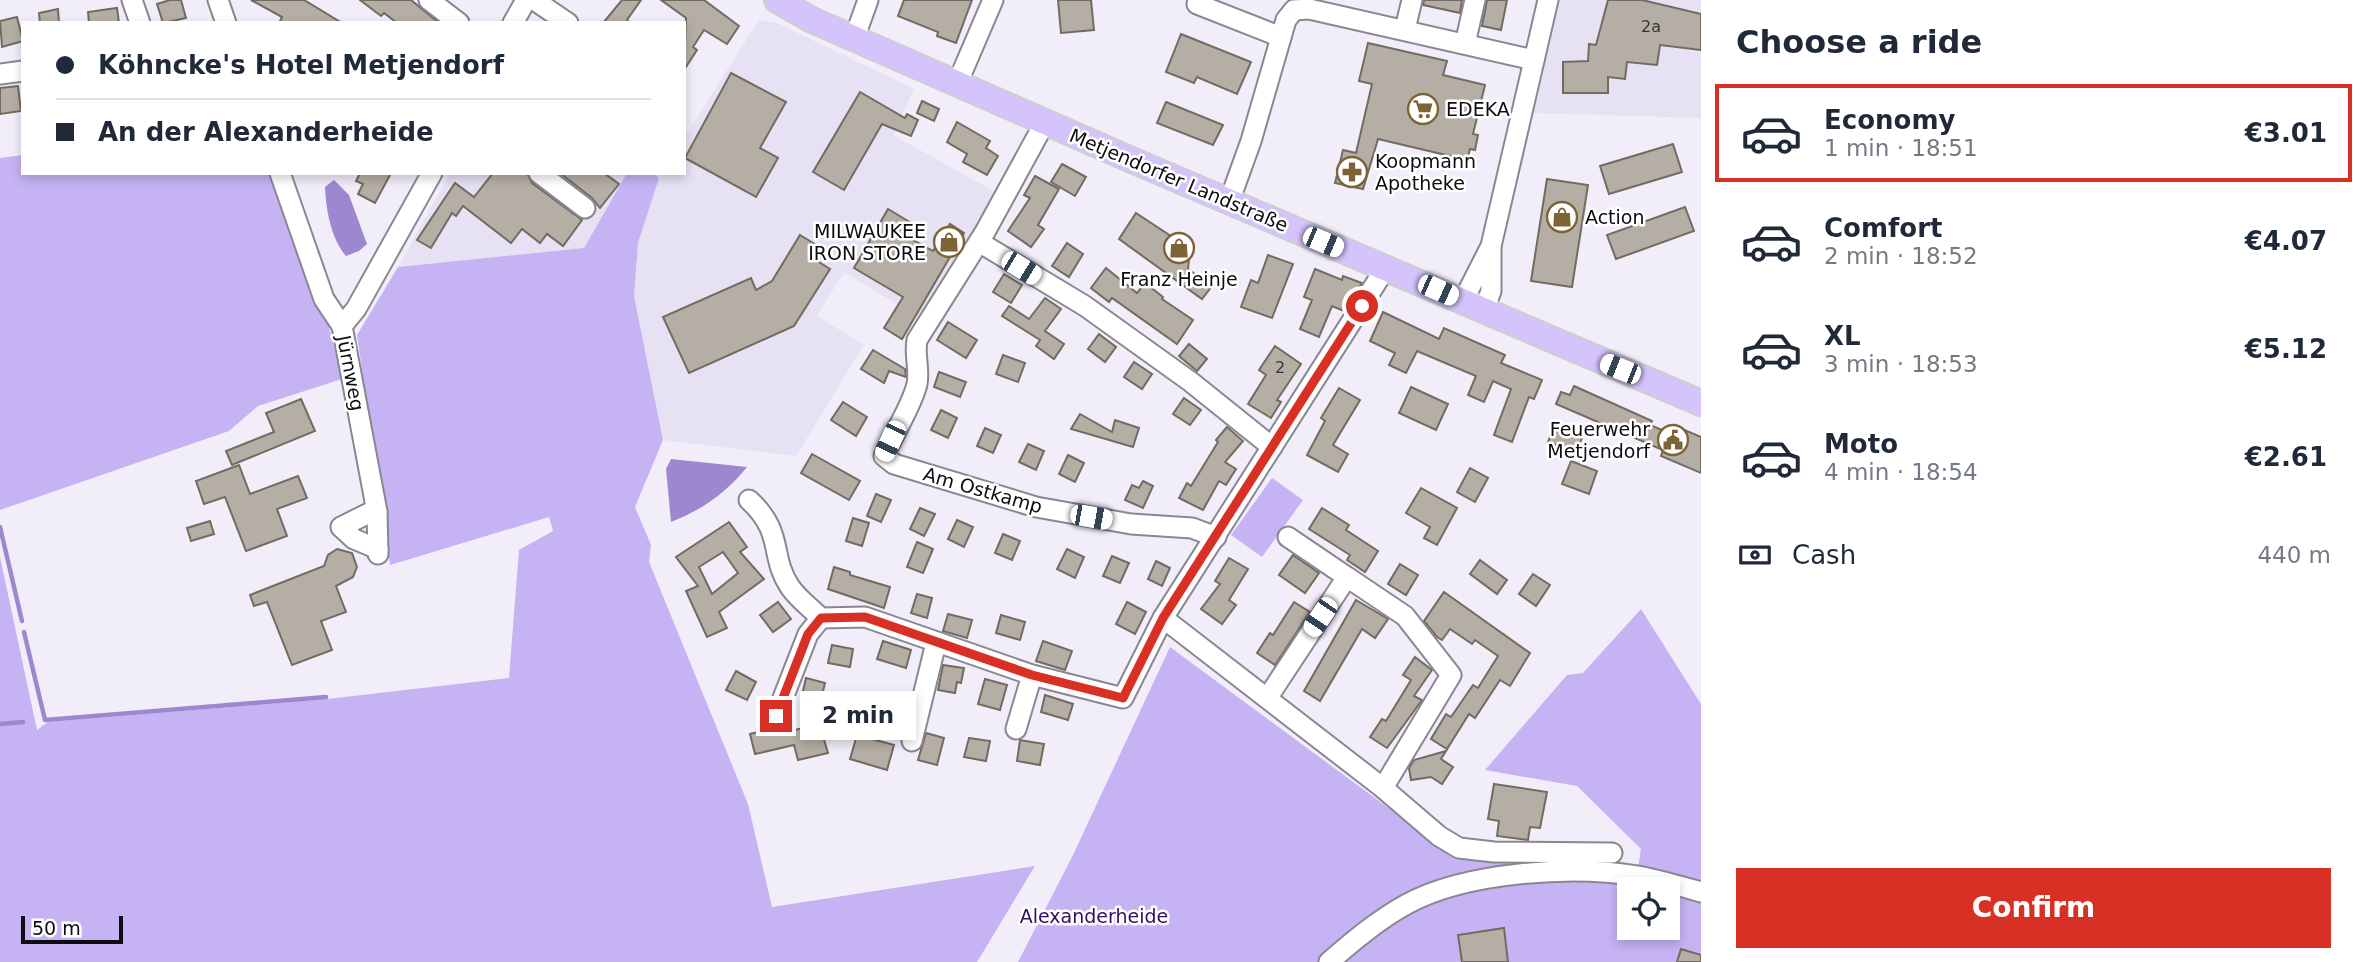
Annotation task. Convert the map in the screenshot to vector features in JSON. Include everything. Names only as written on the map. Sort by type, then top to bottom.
[{"type":"main road","name":"Metjendorfer Landstraße","points":[[776,0],[812,20],[957,84],[1701,404]]},
{"type":"street","points":[[132,0],[139,21]]},
{"type":"street","points":[[218,0],[225,21]]},
{"type":"street","points":[[429,0],[456,21]]},
{"type":"street","points":[[854,39],[868,0]]},
{"type":"street","points":[[957,84],[993,0]]},
{"type":"street","points":[[1405,29],[1412,0]]},
{"type":"street","points":[[1465,44],[1475,0]]},
{"type":"street","points":[[1474,305],[1491,291],[1491,246],[1548,0]]},
{"type":"street","points":[[1229,202],[1251,141],[1281,37],[1289,14],[1294,10],[1310,4],[1534,60]]},
{"type":"street","points":[[1197,5],[1281,37]]},
{"type":"street","points":[[521,6],[562,21]]},
{"type":"street","points":[[0,74],[21,71]]},
{"type":"street","name":"Am Ostkamp","points":[[1045,122],[979,242],[917,340],[914,353],[918,373],[916,386],[884,456],[894,464],[1036,507],[1130,524],[1192,528],[1216,537]]},
{"type":"street","points":[[281,175],[324,299],[342,326]]},
{"type":"street","name":"Jürnweg","points":[[377,512],[373,511],[341,527],[354,539],[378,552],[377,512],[342,326],[356,309],[431,175]]},
{"type":"street","points":[[542,175],[585,208]]},
{"type":"street","points":[[979,242],[1084,306],[1191,383],[1272,447]]},
{"type":"street","points":[[749,500],[763,513],[771,527],[782,568],[791,589],[821,618],[865,617],[1032,675],[1123,698],[1163,618],[1385,269]]},
{"type":"street","points":[[1288,537],[1405,616],[1451,675],[1383,788]]},
{"type":"street","points":[[1268,697],[1347,577]]},
{"type":"street","points":[[776,716],[808,634],[821,618]]},
{"type":"street","points":[[1163,618],[1268,697],[1439,836],[1459,848],[1494,852],[1612,853]]},
{"type":"street","points":[[912,741],[936,643]]},
{"type":"street","points":[[1016,729],[1032,675]]},
{"type":"street","points":[[1329,962],[1361,934],[1407,904],[1440,890],[1473,882],[1534,872],[1586,873],[1637,876],[1701,891]]},
{"type":"shaded area","points":[[1559,0],[1701,0],[1701,118],[1534,113]]},
{"type":"shaded area","points":[[759,20],[777,23],[914,89],[893,135],[997,193],[922,319],[844,272],[817,316],[864,345],[796,456],[663,440],[634,296],[638,243],[661,175],[686,175],[686,135]]},
{"type":"shaded area","points":[[449,175],[626,175],[584,248],[398,267]]},
{"type":"shaded area","points":[[334,180],[349,195],[367,244],[359,251],[346,256],[333,233],[327,205],[325,187]]},
{"type":"shaded area","points":[[671,459],[747,467],[713,500],[671,522],[666,469]]},
{"type":"green space","points":[[21,155],[21,175],[276,175],[329,327],[342,379],[258,406],[229,431],[0,510],[0,158]]},
{"type":"green space","points":[[626,175],[655,175],[659,178],[638,243],[634,296],[663,440],[635,507],[651,545],[649,562],[748,804],[772,907],[1035,866],[977,962],[0,962],[0,557],[37,730],[48,722],[327,699],[509,678],[519,550],[553,531],[549,517],[390,565],[357,335],[398,267],[584,248]]},
{"type":"green space","points":[[1272,478],[1303,500],[1262,557],[1231,535]]},
{"type":"green space","name":"Alexanderheide","points":[[1641,609],[1701,704],[1701,962],[1018,962],[1073,855],[1170,647],[1432,840],[1484,856],[1520,862],[1468,876],[1473,882],[1637,876],[1641,849],[1577,786],[1485,770],[1567,675],[1583,673]]},
{"type":"building","points":[[181,0],[186,18],[162,21],[157,4]]},
{"type":"building","points":[[251,0],[304,0],[339,21],[280,21],[282,17]]},
{"type":"building","points":[[360,0],[411,0],[437,21],[394,21],[384,13],[381,16]]},
{"type":"building","points":[[622,0],[641,0],[628,21],[605,21]]},
{"type":"building","points":[[661,0],[704,0],[739,26],[727,44],[704,30],[693,47],[697,50],[686,67],[686,18]]},
{"type":"building","points":[[904,0],[972,0],[956,43],[937,36],[938,32],[898,16]]},
{"type":"building","points":[[1058,0],[1091,0],[1094,30],[1061,33]]},
{"type":"building","points":[[1424,0],[1462,0],[1460,13],[1423,5]]},
{"type":"building","points":[[1487,0],[1507,0],[1501,30],[1482,26]]},
{"type":"building","points":[[1608,0],[1642,0],[1701,14],[1701,50],[1660,45],[1657,65],[1627,62],[1625,79],[1608,77],[1608,93],[1563,93],[1563,62],[1588,61],[1589,44],[1596,45]]},
{"type":"building","points":[[117,8],[119,21],[89,21],[88,12]]},
{"type":"building","points":[[58,9],[59,21],[40,21],[39,13]]},
{"type":"building","points":[[17,17],[21,42],[2,47],[0,21]]},
{"type":"building","points":[[1181,34],[1251,62],[1237,94],[1197,77],[1194,83],[1166,72]]},
{"type":"building","name":"EDEKA","points":[[1368,43],[1447,61],[1443,75],[1485,85],[1473,134],[1478,135],[1475,150],[1470,149],[1467,160],[1378,139],[1363,189],[1335,183],[1343,150],[1356,153],[1372,84],[1359,81]]},
{"type":"building","points":[[731,73],[786,102],[760,148],[778,158],[756,197],[686,156]]},
{"type":"building","points":[[18,86],[21,111],[0,114],[0,88]]},
{"type":"building","points":[[860,92],[905,118],[907,114],[918,120],[911,136],[882,124],[844,190],[813,172]]},
{"type":"building","points":[[922,101],[939,109],[934,121],[917,113]]},
{"type":"building","points":[[1166,102],[1223,125],[1213,145],[1157,123]]},
{"type":"building","points":[[957,122],[990,141],[986,148],[998,156],[987,175],[963,162],[967,154],[947,142]]},
{"type":"building","points":[[1673,144],[1682,172],[1609,194],[1600,166]]},
{"type":"building","points":[[1062,164],[1086,177],[1075,196],[1051,182]]},
{"type":"building","points":[[359,175],[390,175],[375,203],[358,194],[363,184],[356,181]]},
{"type":"building","points":[[491,175],[528,175],[532,183],[582,220],[563,246],[547,234],[540,243],[522,229],[511,243],[463,206],[456,216],[452,213],[431,248],[417,240],[455,183],[474,197]]},
{"type":"building","points":[[563,175],[607,175],[619,184],[600,208],[592,198]]},
{"type":"building","points":[[1035,176],[1059,189],[1038,225],[1044,229],[1031,247],[1008,231],[1030,198],[1024,195]]},
{"type":"building","points":[[1547,179],[1588,185],[1572,287],[1531,281]]},
{"type":"building","points":[[1685,207],[1694,231],[1616,259],[1607,235]]},
{"type":"building","points":[[888,209],[913,224],[906,236],[933,251],[950,224],[964,233],[902,339],[884,328],[903,297],[854,268]]},
{"type":"building","points":[[1136,213],[1189,248],[1183,255],[1189,259],[1188,269],[1212,286],[1202,299],[1119,239]]},
{"type":"building","points":[[800,235],[818,246],[811,257],[830,269],[794,326],[689,373],[663,317],[751,278],[756,290],[772,281]]},
{"type":"building","points":[[1067,243],[1083,254],[1069,277],[1052,266]]},
{"type":"building","points":[[1268,255],[1293,264],[1272,318],[1241,307],[1251,280],[1258,283]]},
{"type":"building","points":[[1106,268],[1137,293],[1145,283],[1163,297],[1162,299],[1193,320],[1177,344],[1112,298],[1109,302],[1091,288]]},
{"type":"building","points":[[1315,269],[1342,280],[1343,276],[1362,283],[1344,311],[1332,306],[1319,337],[1300,329],[1312,300],[1304,297]]},
{"type":"building","points":[[1004,274],[1022,285],[1011,303],[993,292]]},
{"type":"building","points":[[1045,298],[1061,309],[1045,331],[1064,344],[1054,359],[1036,346],[1040,340],[1002,316],[1009,306],[1029,319]]},
{"type":"building","points":[[1383,312],[1439,339],[1444,328],[1505,355],[1501,363],[1542,380],[1534,399],[1529,397],[1512,442],[1494,435],[1511,389],[1493,381],[1484,402],[1468,395],[1476,376],[1417,351],[1406,373],[1389,365],[1395,353],[1370,341]]},
{"type":"building","points":[[948,322],[977,340],[966,358],[937,340]]},
{"type":"building","points":[[1099,334],[1116,347],[1105,362],[1088,349]]},
{"type":"building","points":[[1189,344],[1207,359],[1197,371],[1179,356]]},
{"type":"building","points":[[1275,346],[1301,364],[1277,400],[1281,402],[1271,418],[1248,404],[1266,375],[1259,370]]},
{"type":"building","points":[[873,350],[905,369],[906,377],[889,371],[884,383],[861,369]]},
{"type":"building","points":[[1003,355],[1025,363],[1018,382],[996,374]]},
{"type":"building","points":[[1134,362],[1152,374],[1142,389],[1124,377]]},
{"type":"building","points":[[939,372],[966,382],[960,397],[934,387]]},
{"type":"building","points":[[1574,386],[1652,421],[1650,425],[1676,436],[1680,428],[1701,437],[1701,473],[1661,456],[1663,450],[1556,404],[1561,392],[1570,395]]},
{"type":"building","points":[[1411,387],[1448,404],[1436,430],[1399,413]]},
{"type":"building","points":[[1339,388],[1360,400],[1333,445],[1348,454],[1338,472],[1307,455],[1325,421],[1321,418]]},
{"type":"building","points":[[1184,398],[1201,410],[1190,425],[1173,414]]},
{"type":"building","points":[[301,399],[315,431],[232,465],[226,451],[274,432],[266,413]]},
{"type":"building","points":[[843,402],[867,417],[856,436],[831,420]]},
{"type":"building","points":[[941,410],[957,418],[948,438],[931,430]]},
{"type":"building","points":[[1080,414],[1112,432],[1115,420],[1139,428],[1133,447],[1071,429]]},
{"type":"building","points":[[1227,427],[1243,441],[1225,462],[1236,469],[1226,485],[1219,481],[1203,510],[1179,498],[1187,483],[1191,486],[1218,442],[1216,440]]},
{"type":"building","points":[[1554,427],[1582,438],[1576,453],[1548,442]]},
{"type":"building","points":[[985,428],[1001,435],[993,453],[977,446]]},
{"type":"building","points":[[1028,444],[1044,451],[1036,470],[1019,462]]},
{"type":"building","points":[[812,454],[860,481],[849,500],[801,473]]},
{"type":"building","points":[[1068,455],[1084,463],[1075,482],[1059,474]]},
{"type":"building","points":[[1571,461],[1597,471],[1589,494],[1562,484]]},
{"type":"building","points":[[239,465],[250,494],[298,476],[307,498],[277,509],[287,536],[246,551],[225,497],[204,504],[196,481]]},
{"type":"building","points":[[1470,468],[1488,478],[1475,502],[1457,492]]},
{"type":"building","points":[[1143,481],[1153,486],[1143,508],[1125,500],[1132,485],[1139,488]]},
{"type":"building","points":[[1421,488],[1457,508],[1437,545],[1424,538],[1430,527],[1406,513]]},
{"type":"building","points":[[876,494],[891,500],[881,522],[867,516]]},
{"type":"building","points":[[920,508],[935,514],[924,536],[910,529]]},
{"type":"building","points":[[1322,508],[1349,525],[1346,530],[1378,551],[1365,572],[1347,560],[1350,555],[1309,529]]},
{"type":"building","points":[[853,518],[869,523],[862,546],[846,541]]},
{"type":"building","points":[[957,520],[973,527],[964,547],[948,539]]},
{"type":"building","points":[[210,521],[214,534],[191,541],[187,528]]},
{"type":"building","points":[[729,522],[747,547],[740,552],[764,579],[719,612],[727,628],[707,637],[686,591],[698,586],[676,557]],"holes":[[[723,552],[738,573],[712,594],[699,567]]]},
{"type":"building","points":[[1003,534],[1020,541],[1012,560],[995,553]]},
{"type":"building","points":[[917,542],[933,549],[923,573],[907,567]]},
{"type":"building","points":[[337,549],[352,553],[357,567],[353,577],[336,586],[346,612],[321,621],[332,650],[292,665],[267,602],[254,606],[250,595],[324,566],[328,555]]},
{"type":"building","points":[[1067,549],[1084,557],[1075,578],[1057,569]]},
{"type":"building","points":[[1293,555],[1319,573],[1305,593],[1279,575]]},
{"type":"building","points":[[1112,556],[1129,563],[1120,583],[1103,576]]},
{"type":"building","points":[[1229,558],[1248,569],[1229,600],[1236,605],[1222,624],[1201,609],[1220,584],[1215,581]]},
{"type":"building","points":[[1480,560],[1507,580],[1497,594],[1470,574]]},
{"type":"building","points":[[1156,561],[1170,568],[1162,586],[1148,579]]},
{"type":"building","points":[[1400,564],[1418,575],[1406,595],[1388,584]]},
{"type":"building","points":[[834,567],[850,572],[850,575],[890,587],[884,608],[828,589]]},
{"type":"building","points":[[1533,574],[1550,585],[1536,606],[1519,594]]},
{"type":"building","points":[[1444,592],[1530,653],[1510,686],[1500,680],[1475,718],[1469,714],[1447,749],[1431,739],[1446,714],[1451,717],[1473,685],[1478,688],[1498,656],[1475,640],[1472,644],[1450,629],[1442,640],[1437,637],[1424,621]]},
{"type":"building","points":[[917,594],[932,598],[927,618],[911,613]]},
{"type":"building","points":[[1356,600],[1388,619],[1375,638],[1362,629],[1320,701],[1304,691]]},
{"type":"building","points":[[778,602],[791,619],[773,632],[760,615]]},
{"type":"building","points":[[1127,602],[1146,612],[1135,634],[1116,624]]},
{"type":"building","points":[[1294,602],[1310,612],[1275,665],[1257,653],[1270,633],[1273,635]]},
{"type":"building","points":[[948,614],[972,620],[967,638],[943,631]]},
{"type":"building","points":[[1001,615],[1025,622],[1020,640],[996,633]]},
{"type":"building","points":[[883,641],[911,650],[906,668],[877,659]]},
{"type":"building","points":[[1043,641],[1072,651],[1065,670],[1036,661]]},
{"type":"building","points":[[832,645],[853,649],[850,667],[828,663]]},
{"type":"building","points":[[1415,657],[1432,670],[1414,696],[1422,700],[1387,748],[1370,737],[1382,719],[1386,721],[1411,680],[1403,675]]},
{"type":"building","points":[[943,665],[964,668],[961,683],[957,682],[955,693],[938,690]]},
{"type":"building","points":[[736,671],[756,682],[747,700],[726,690]]},
{"type":"building","points":[[806,678],[825,683],[820,704],[801,699]]},
{"type":"building","points":[[985,679],[1007,685],[1000,710],[978,704]]},
{"type":"building","points":[[883,694],[903,699],[896,723],[877,717]]},
{"type":"building","points":[[1045,695],[1073,704],[1068,720],[1041,712]]},
{"type":"building","points":[[810,716],[830,722],[823,736],[828,753],[798,760],[794,745],[755,754],[750,734],[773,728],[775,735],[807,727]]},
{"type":"building","points":[[926,733],[944,738],[937,765],[918,760]]},
{"type":"building","points":[[857,735],[894,745],[887,770],[850,759]]},
{"type":"building","points":[[969,738],[990,741],[986,761],[964,757]]},
{"type":"building","points":[[1020,740],[1044,744],[1040,765],[1017,761]]},
{"type":"building","points":[[1446,751],[1441,759],[1453,767],[1442,784],[1431,777],[1411,780],[1409,768],[1414,760]]},
{"type":"building","points":[[1494,784],[1547,792],[1540,828],[1530,827],[1528,840],[1497,836],[1499,821],[1488,819]]},
{"type":"building","points":[[1504,928],[1508,962],[1462,962],[1458,935]]},
{"type":"building","points":[[1681,949],[1701,955],[1701,962],[1677,962]]},
{"type":"waterway","points":[[0,527],[22,621]]},
{"type":"waterway","points":[[24,632],[45,720],[326,697]]},
{"type":"waterway","points":[[0,724],[23,722]]},
{"type":"place","name":"EDEKA","points":[[1423,109]]},
{"type":"place","name":"Koopmann Apotheke","points":[[1352,172]]},
{"type":"place","name":"Action","points":[[1562,217]]},
{"type":"place","name":"MILWAUKEE IRON STORE","points":[[949,242]]},
{"type":"place","name":"Franz Heinje","points":[[1179,248]]},
{"type":"place","name":"Feuerwehr Metjendorf","points":[[1673,440]]},
{"type":"route","points":[[776,716],[808,634],[821,618],[865,617],[1032,675],[1123,698],[1163,618],[1362,306]]}]
